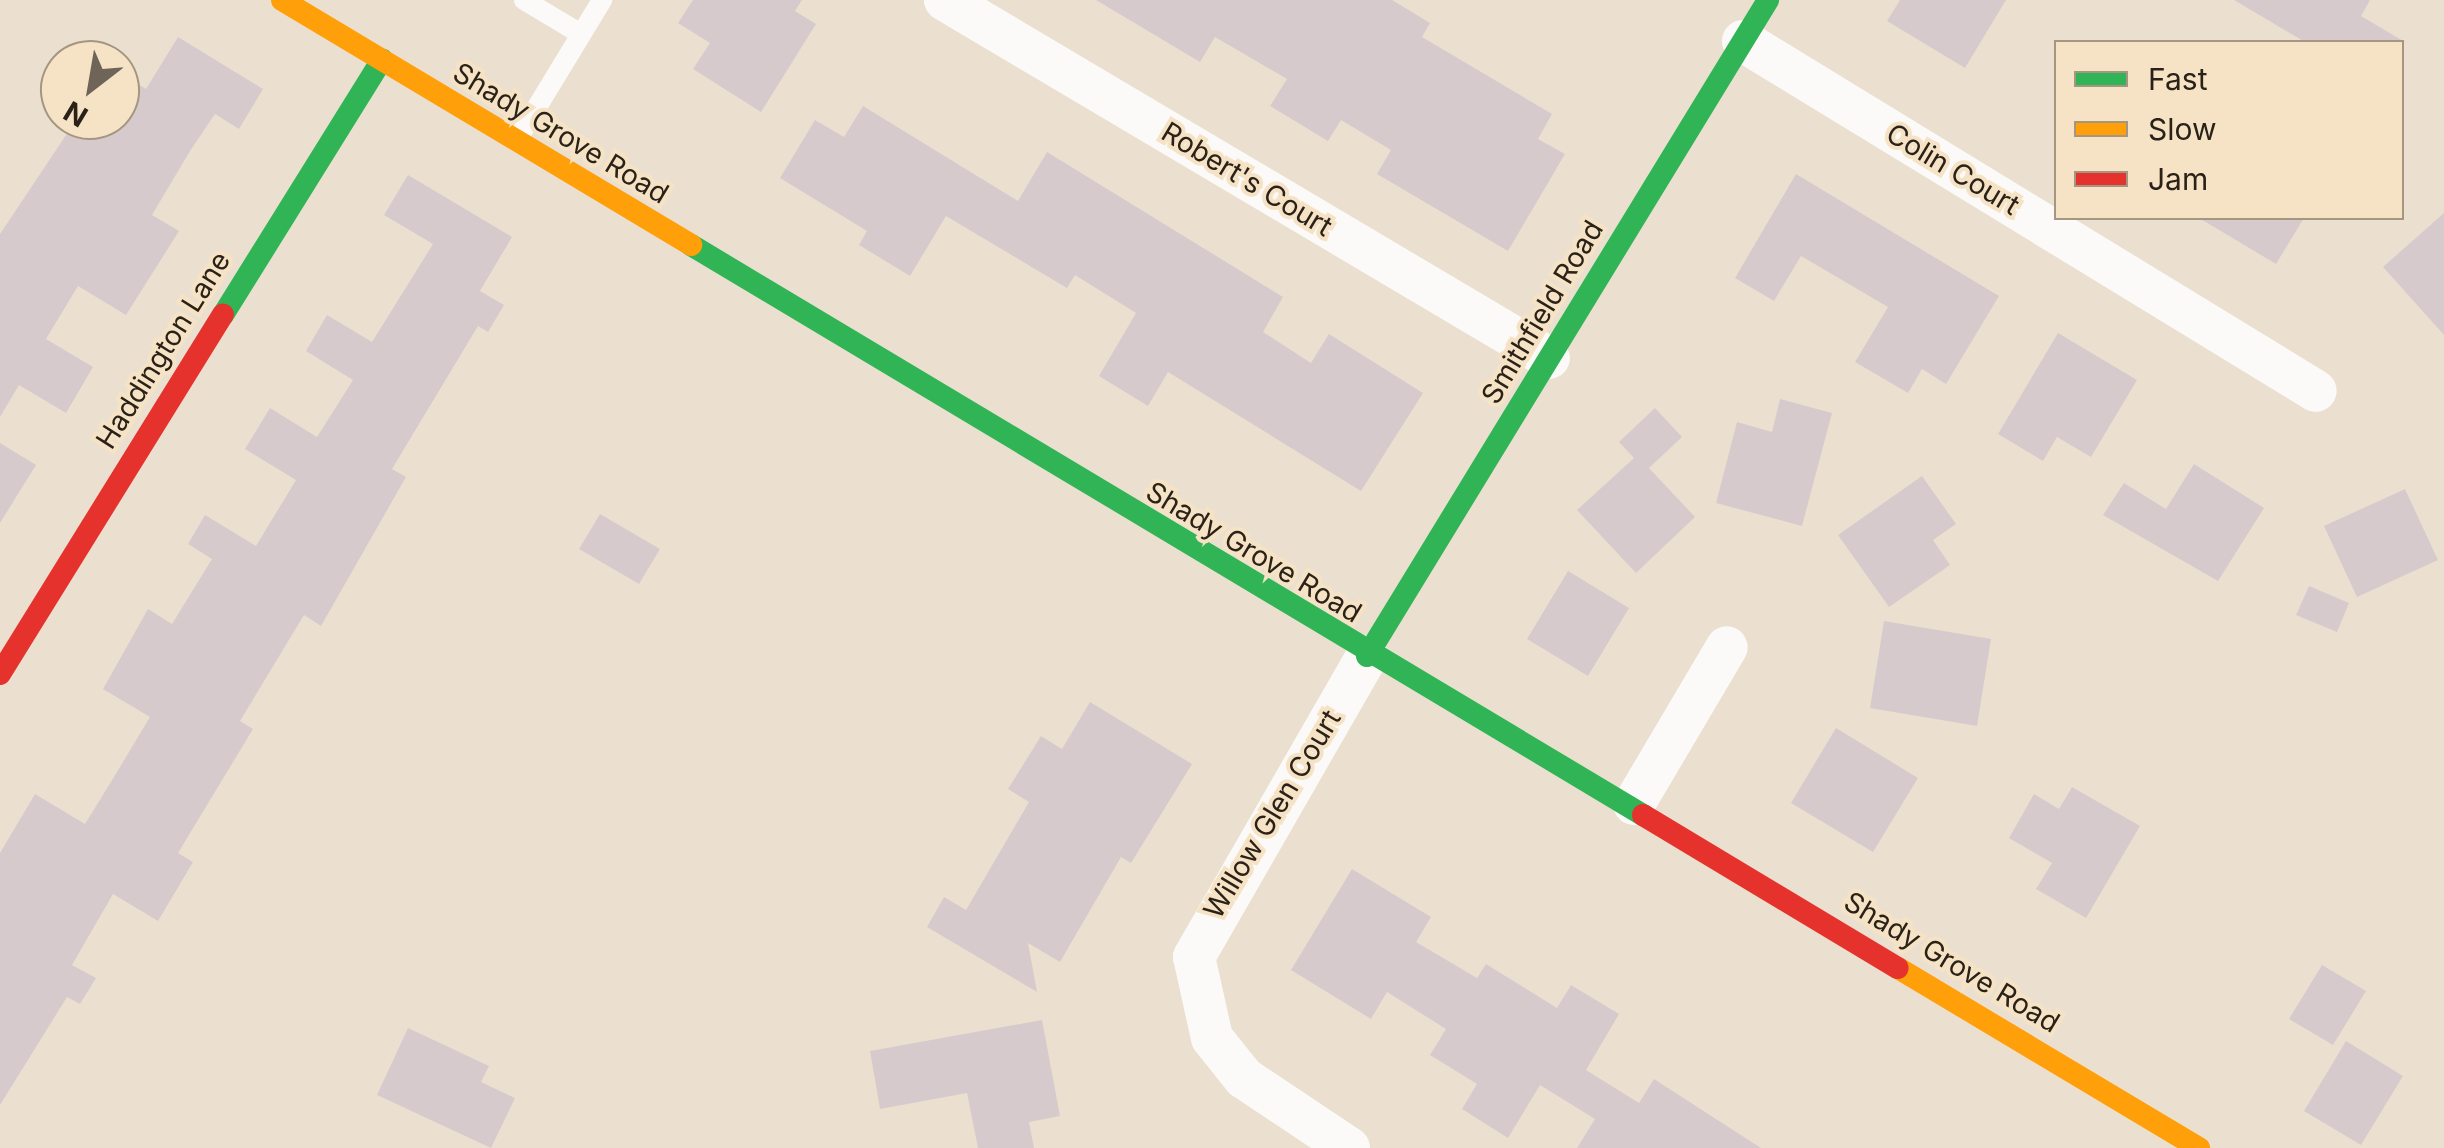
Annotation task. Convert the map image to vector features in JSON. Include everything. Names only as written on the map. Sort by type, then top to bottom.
[{"type":"street","name":"Shady Grove Road","points":[[282,0],[1367,656],[1634,804],[2200,1148]]},
{"type":"street","name":"Robert's Court","points":[[945,0],[1549,358]]},
{"type":"street","name":"Smithfield Road","points":[[1367,656],[1768,0]]},
{"type":"street","name":"Colin Court","points":[[1743,41],[2316,391]]},
{"type":"street","name":"Haddington Lane","points":[[0,674],[382,60]]},
{"type":"street","points":[[1634,804],[1727,647]]},
{"type":"street","name":"Willow Glen Court","points":[[1349,1148],[1234,1065],[1196,999],[1194,957],[1367,656]]},
{"type":"lane","points":[[524,0],[581,34]]},
{"type":"lane","points":[[516,141],[602,0]]},
{"type":"building","points":[[693,0],[802,0],[795,11],[816,24],[761,112],[693,69],[710,43],[678,23]]},
{"type":"building","points":[[1096,0],[1392,0],[1430,23],[1422,37],[1552,114],[1538,139],[1565,154],[1508,251],[1377,174],[1391,150],[1341,120],[1328,141],[1270,106],[1287,79],[1215,37],[1200,62]]},
{"type":"building","points":[[1900,0],[2006,0],[1965,68],[1887,21]]},
{"type":"building","points":[[2234,0],[2370,0],[2361,16],[2402,40],[2302,40]]},
{"type":"building","points":[[178,37],[263,89],[239,129],[215,114],[190,151],[152,215],[179,231],[126,315],[78,286],[46,339],[93,367],[66,413],[19,385],[0,417],[0,234],[63,140],[140,140],[140,85],[146,89]]},
{"type":"building","points":[[863,106],[1018,201],[1047,152],[1283,297],[1263,332],[1311,363],[1329,334],[1423,393],[1361,491],[1168,372],[1148,406],[1099,376],[1136,313],[1075,275],[1067,288],[946,216],[910,276],[859,245],[867,231],[780,178],[815,120],[844,137]]},
{"type":"building","points":[[1796,174],[1999,296],[1946,384],[1922,369],[1908,393],[1855,362],[1888,307],[1801,256],[1774,301],[1735,278]]},
{"type":"building","points":[[408,175],[512,237],[480,291],[504,305],[488,332],[478,326],[392,469],[406,477],[321,626],[304,615],[240,721],[253,729],[178,853],[193,862],[158,921],[113,894],[72,965],[96,978],[80,1004],[67,997],[0,1105],[0,853],[35,794],[85,824],[114,777],[150,717],[103,689],[148,609],[172,624],[212,559],[188,544],[205,515],[256,546],[296,480],[245,449],[270,408],[317,437],[353,380],[306,351],[327,315],[372,342],[433,244],[384,215]]},
{"type":"building","points":[[2444,213],[2444,335],[2383,267]]},
{"type":"building","points":[[2202,220],[2303,220],[2276,264]]},
{"type":"building","points":[[2058,333],[2137,380],[2091,457],[2057,437],[2043,461],[1998,434]]},
{"type":"building","points":[[1780,399],[1832,413],[1802,526],[1716,503],[1737,422],[1772,432]]},
{"type":"building","points":[[1655,408],[1682,437],[1649,468],[1695,517],[1636,573],[1577,510],[1634,458],[1619,442]]},
{"type":"building","points":[[0,443],[36,465],[0,523]]},
{"type":"building","points":[[2194,464],[2264,508],[2218,581],[2103,515],[2124,483],[2166,509]]},
{"type":"building","points":[[1922,476],[1956,524],[1933,540],[1950,565],[1889,607],[1838,535]]},
{"type":"building","points":[[2405,489],[2438,560],[2357,597],[2324,526]]},
{"type":"building","points":[[600,514],[660,549],[639,584],[579,549]]},
{"type":"building","points":[[1568,571],[1629,608],[1588,676],[1527,639]]},
{"type":"building","points":[[2309,586],[2349,603],[2337,632],[2296,615]]},
{"type":"building","points":[[1884,621],[1991,639],[1977,726],[1870,708]]},
{"type":"building","points":[[1090,702],[1192,764],[1131,863],[1121,857],[1060,962],[1028,943],[1037,992],[927,927],[944,897],[966,910],[1029,802],[1008,789],[1041,736],[1062,749]]},
{"type":"building","points":[[1836,728],[1918,778],[1873,852],[1791,803]]},
{"type":"building","points":[[2072,787],[2140,826],[2086,918],[2036,889],[2052,863],[2009,838],[2034,794],[2059,809]]},
{"type":"building","points":[[1352,869],[1431,917],[1416,942],[1477,978],[1486,964],[1557,1008],[1571,985],[1619,1014],[1586,1070],[1639,1103],[1654,1079],[1761,1148],[1577,1148],[1595,1119],[1540,1085],[1508,1138],[1462,1109],[1477,1084],[1430,1055],[1446,1029],[1387,992],[1371,1019],[1291,970]]},
{"type":"building","points":[[2322,965],[2366,991],[2333,1045],[2289,1019]]},
{"type":"building","points":[[1042,1020],[1060,1116],[1029,1122],[1034,1148],[978,1148],[967,1093],[880,1109],[870,1051]]},
{"type":"building","points":[[408,1028],[489,1066],[481,1082],[515,1098],[491,1148],[377,1095]]},
{"type":"building","points":[[2346,1041],[2403,1076],[2361,1145],[2304,1111]]},
{"type":"traffic: fast","points":[[1367,656],[1768,0]]},
{"type":"traffic: fast","points":[[223,315],[382,60]]},
{"type":"traffic: fast","points":[[691,245],[1643,815]]},
{"type":"traffic: slow","points":[[282,0],[691,245]]},
{"type":"traffic: slow","points":[[1898,968],[2199,1148]]},
{"type":"traffic: jam","points":[[0,674],[223,315]]},
{"type":"traffic: jam","points":[[1643,815],[1898,968]]}]
